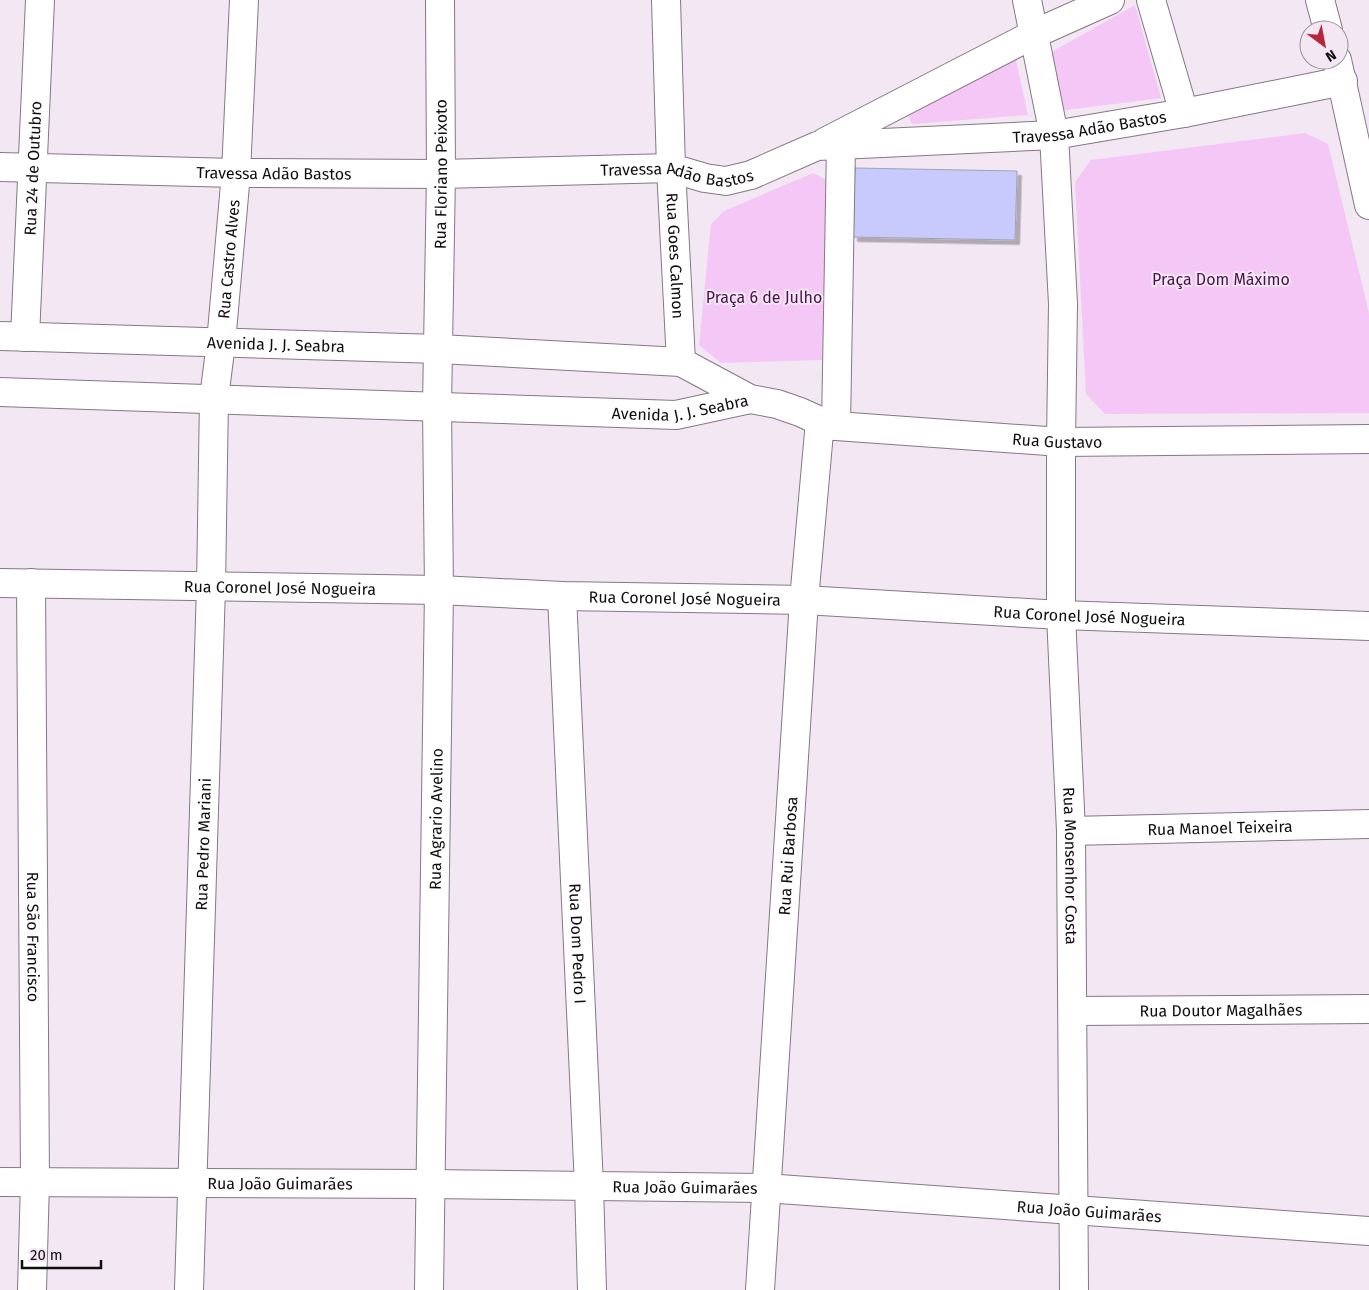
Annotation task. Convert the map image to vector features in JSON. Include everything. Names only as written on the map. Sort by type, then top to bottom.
[{"type":"street","name":"Rua 24 de Outubro","points":[[12,337],[33,168],[40,0]]},
{"type":"street","name":"Rua Castro Alves","points":[[214,398],[236,173],[244,0]]},
{"type":"street","name":"Rua Floriano Peixoto","points":[[440,0],[440,349]]},
{"type":"street","name":"Rua Goes Calmon","points":[[666,0],[671,168],[681,362]]},
{"type":"street","points":[[1027,0],[1054,135],[1063,304],[1061,442]]},
{"type":"street","points":[[829,146],[1034,34],[1110,0]]},
{"type":"street","points":[[1152,0],[1184,113]]},
{"type":"street","points":[[1320,0],[1325,20]]},
{"type":"street","name":"Travessa Adão Bastos","points":[[0,167],[236,173],[441,174],[671,168],[705,178],[726,181],[751,175],[829,146],[1054,135],[1184,113],[1340,70]]},
{"type":"street","points":[[1340,70],[1369,205]]},
{"type":"street","name":"Rua Rui Barbosa","points":[[760,1290],[804,600],[828,424],[829,146]]},
{"type":"street","name":"Avenida J. J. Seabra","points":[[12,337],[440,349],[681,362],[750,399]]},
{"type":"street","name":"Rua Agrario Avelino","points":[[429,1290],[439,590],[437,406],[440,349]]},
{"type":"street","name":"Avenida J. J. Seabra","points":[[0,392],[676,415],[750,399]]},
{"type":"street","name":"Rua Pedro Mariani","points":[[189,1290],[212,587],[214,398]]},
{"type":"street","name":"Rua Gustavo","points":[[750,399],[777,404],[828,424],[1061,442],[1369,439]]},
{"type":"street","name":"Rua Monsenhor Costa","points":[[1061,442],[1061,615],[1071,832],[1074,1290]]},
{"type":"street","name":"Rua Coronel José Nogueira","points":[[0,583],[439,590],[562,596],[804,600],[1061,615],[1369,626]]},
{"type":"street","name":"Rua São Francisco","points":[[31,583],[35,1182],[32,1290]]},
{"type":"street","name":"Rua Dom Pedro I","points":[[562,596],[592,1290]]},
{"type":"street","name":"Rua Manoel Teixeira","points":[[1071,832],[1369,824]]},
{"type":"street","name":"Rua Doutor Magalhães","points":[[1072,1011],[1369,1008]]},
{"type":"street","name":"Rua João Guimarães","points":[[0,1182],[193,1182],[766,1188],[1369,1231]]},
{"type":"green space","points":[[1135,5],[1161,98],[1058,111],[1048,54]]},
{"type":"green space","points":[[1016,60],[1028,115],[912,124],[907,113]]},
{"type":"green space","name":"Praça Dom Máximo","points":[[1305,133],[1328,144],[1369,313],[1369,413],[1105,414],[1086,394],[1075,182],[1091,160]]},
{"type":"green space","name":"Praça 6 de Julho","points":[[813,173],[827,180],[822,360],[721,363],[699,345],[711,224],[724,211]]},
{"type":"building","points":[[855,168],[1017,171],[1015,240],[853,237]]}]
